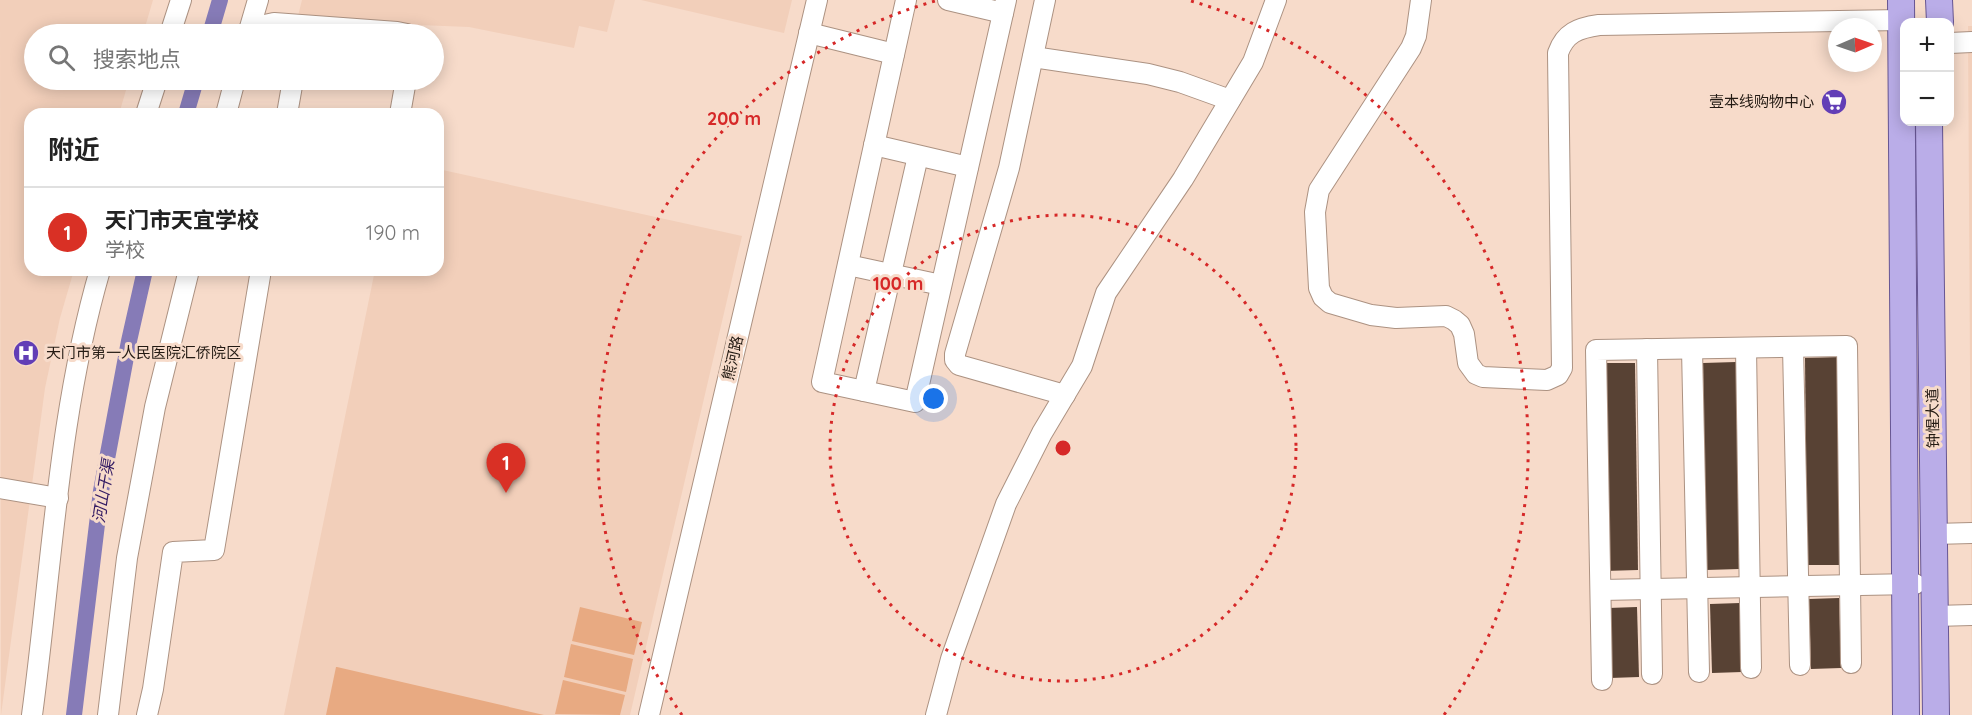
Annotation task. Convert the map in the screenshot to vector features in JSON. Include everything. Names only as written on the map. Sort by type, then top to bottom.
[{"type":"main road","points":[[1928,0],[1928,18]]},
{"type":"main road","points":[[1939,0],[1940,18]]},
{"type":"main road","points":[[1906,11],[1911,584],[1906,715]]},
{"type":"main road","name":"钟惺大道","points":[[1913,126],[1911,584],[1916,715]]},
{"type":"main road","name":"钟惺大道","points":[[1929,126],[1940,534]]},
{"type":"main road","points":[[1941,126],[1940,534],[1941,616],[1947,715]]},
{"type":"main road","points":[[1936,715],[1941,616]]},
{"type":"street","points":[[173,24],[181,0]]},
{"type":"street","points":[[251,24],[258,0]]},
{"type":"street","name":"熊河路","points":[[650,715],[817,0]]},
{"type":"street","points":[[906,0],[822,382],[915,402],[1004,7],[951,0]]},
{"type":"street","points":[[1045,0],[1009,168],[955,360],[959,364],[1065,395]]},
{"type":"street","points":[[936,715],[951,658],[1006,504],[1042,433],[1082,366],[1106,293],[1183,179],[1230,100],[1252,62],[1276,0]]},
{"type":"street","points":[[1421,0],[1412,48],[1319,190],[1315,212],[1319,288],[1323,297],[1330,303],[1371,315],[1396,318],[1446,316],[1455,320],[1464,334],[1468,363],[1476,374],[1491,378],[1547,380],[1558,375],[1562,368],[1558,53],[1562,42],[1570,33],[1581,28],[1599,26],[1906,11]]},
{"type":"street","points":[[809,33],[894,54]]},
{"type":"street","points":[[1954,43],[1972,42]]},
{"type":"street","points":[[1033,57],[1148,74],[1180,82],[1230,100]]},
{"type":"street","points":[[148,108],[154,90]]},
{"type":"street","points":[[228,108],[232,90]]},
{"type":"street","points":[[288,108],[291,90]]},
{"type":"street","points":[[401,108],[404,90]]},
{"type":"street","points":[[874,145],[968,167]]},
{"type":"street","points":[[864,391],[918,156]]},
{"type":"street","points":[[848,265],[941,285]]},
{"type":"street","points":[[32,715],[75,378],[99,276]]},
{"type":"street","points":[[108,715],[127,558],[155,407],[188,276]]},
{"type":"street","points":[[147,715],[153,689],[173,552],[214,550],[260,276]]},
{"type":"street","points":[[1602,680],[1596,350],[1847,346],[1851,663]]},
{"type":"street","points":[[1793,347],[1800,666]]},
{"type":"street","points":[[1746,348],[1751,668]]},
{"type":"street","points":[[1692,349],[1699,672]]},
{"type":"street","points":[[1647,350],[1652,675]]},
{"type":"street","points":[[0,488],[58,498]]},
{"type":"street","points":[[1940,534],[1972,533]]},
{"type":"street","points":[[1601,590],[1911,584]]},
{"type":"street","points":[[1941,616],[1972,615]]},
{"type":"shaded area","name":"天门市第一人民医院汇侨院区","points":[[0,0],[153,0],[146,24],[24,24],[24,90],[126,90],[121,108],[24,108],[24,276],[72,276],[60,318],[45,388],[1,715]]},
{"type":"shaded area","points":[[302,0],[615,0],[607,32],[579,26],[574,48],[469,27],[444,26],[444,24],[297,20]]},
{"type":"shaded area","points":[[641,0],[792,0],[784,33]]},
{"type":"shaded area","points":[[1968,26],[1972,26],[1972,715]]},
{"type":"shaded area","points":[[444,170],[742,236],[630,715],[284,715],[374,276],[444,276]]},
{"type":"shaded area","points":[[580,607],[642,622],[634,655],[572,641]]},
{"type":"shaded area","points":[[571,644],[633,659],[626,692],[564,677]]},
{"type":"shaded area","points":[[337,667],[544,715],[326,715]]},
{"type":"shaded area","points":[[563,680],[625,695],[620,715],[555,714]]},
{"type":"building","points":[[1838,357],[1841,565],[1807,565],[1805,358]]},
{"type":"building","points":[[1736,362],[1739,569],[1706,570],[1703,363]]},
{"type":"building","points":[[1601,363],[1635,363],[1638,570],[1604,571]]},
{"type":"building","points":[[1839,598],[1841,668],[1811,669],[1809,599]]},
{"type":"building","points":[[1740,603],[1742,672],[1712,673],[1710,604]]},
{"type":"building","points":[[1637,607],[1639,677],[1610,678],[1608,608]]},
{"type":"waterway","name":"河山干渠","points":[[213,24],[220,0]]},
{"type":"waterway","name":"河山干渠","points":[[188,108],[193,90]]},
{"type":"waterway","name":"河山干渠","points":[[74,715],[101,491],[144,276]]},
{"type":"place","name":"壹本线购物中心","points":[[1834,102]]},
{"type":"place","name":"天门市第一人民医院汇侨院区","points":[[26,353]]},
{"type":"place","name":"天门市天宜学校","points":[[506,493]]}]
